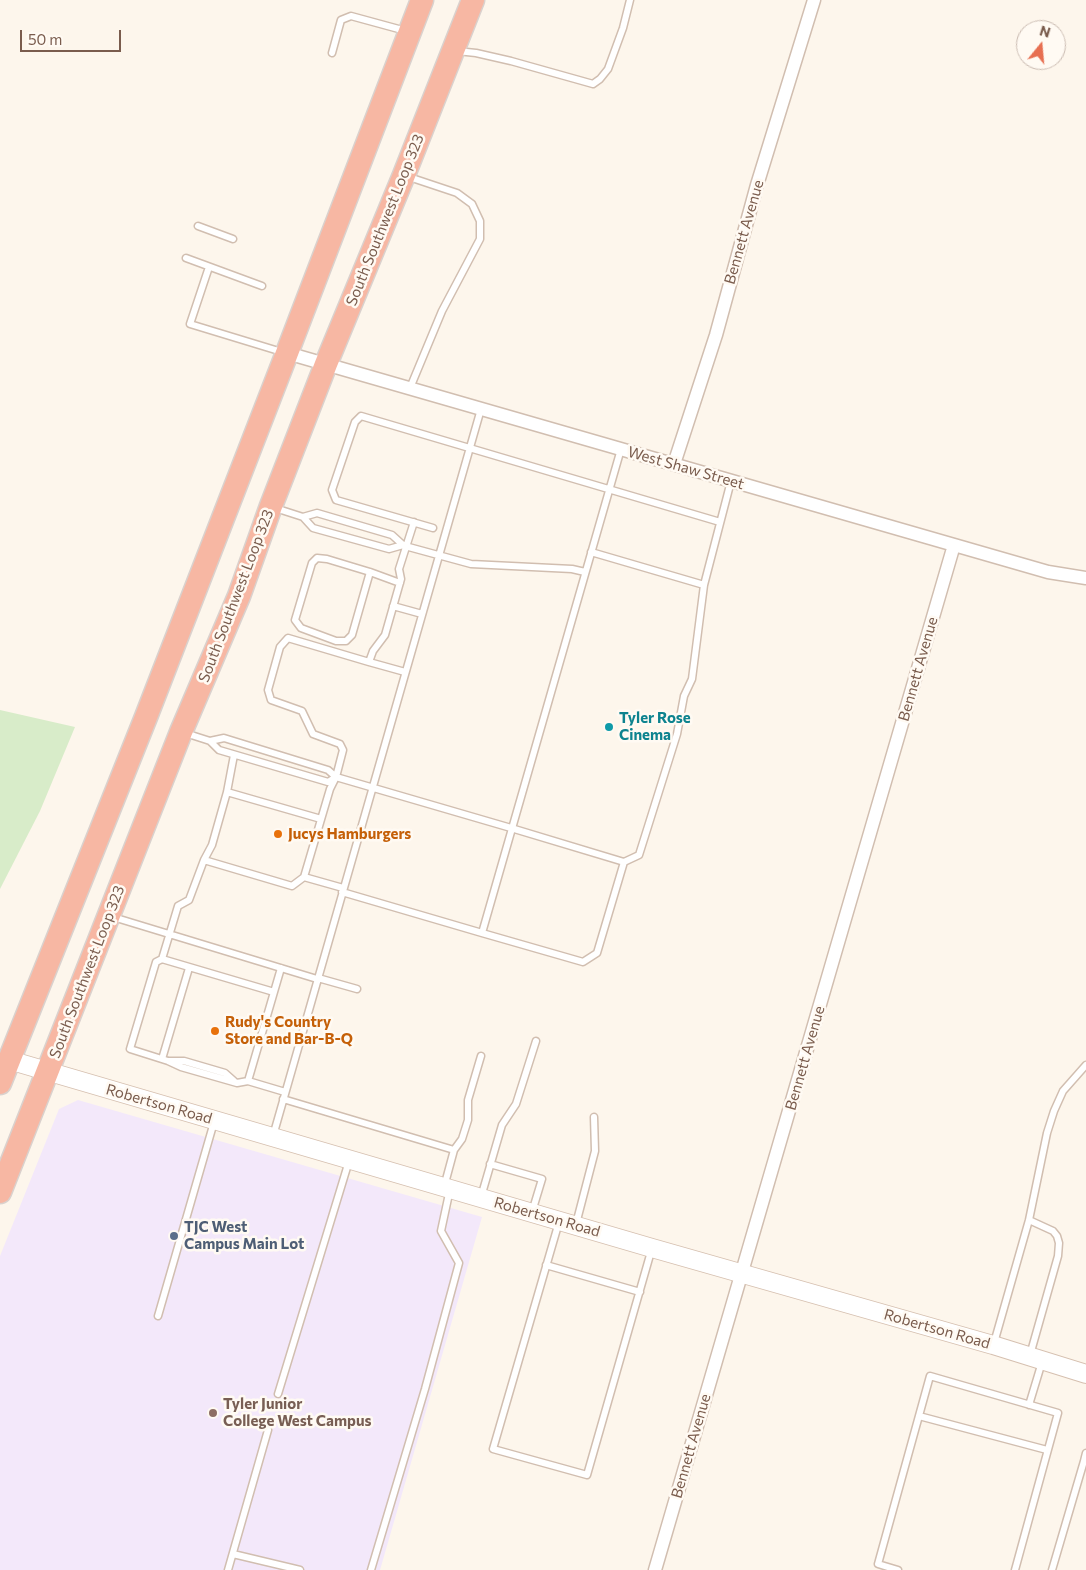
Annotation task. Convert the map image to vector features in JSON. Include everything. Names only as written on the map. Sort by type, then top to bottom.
[{"type":"highway","points":[[0,1083],[288,353],[422,0]]},
{"type":"highway","name":"South Southwest Loop 323","points":[[0,1192],[181,732],[239,596],[271,506],[326,364],[404,175],[473,0]]},
{"type":"street","name":"Bennett Avenue","points":[[674,464],[716,335],[757,185],[814,0]]},
{"type":"street","name":"West Shaw Street","points":[[288,353],[1048,572],[1086,578]]},
{"type":"street","name":"Bennett Avenue","points":[[655,1570],[954,545]]},
{"type":"street","name":"Robertson Road","points":[[9,1060],[652,1248],[993,1345],[1086,1374]]},
{"type":"lane","points":[[453,50],[511,61],[593,84],[608,69],[623,28],[630,0]]},
{"type":"lane","points":[[332,53],[341,20],[351,16],[410,32]]},
{"type":"lane","points":[[404,175],[457,193],[472,204],[480,221],[480,239],[442,311],[410,388]]},
{"type":"lane","points":[[198,226],[233,240]]},
{"type":"lane","points":[[186,258],[262,286]]},
{"type":"lane","points":[[209,267],[190,324],[288,353]]},
{"type":"lane","points":[[272,1137],[481,409]]},
{"type":"lane","points":[[433,528],[336,500],[332,490],[355,422],[361,416],[720,522]]},
{"type":"lane","points":[[482,933],[622,449]]},
{"type":"lane","points":[[210,741],[224,738],[328,770],[336,778],[624,862],[639,854],[677,734],[684,696],[692,679],[704,585],[731,481]]},
{"type":"lane","points":[[271,506],[303,516],[317,513],[392,535],[405,546]]},
{"type":"lane","points":[[303,516],[314,528],[389,548],[405,546],[483,566],[572,569],[585,572]]},
{"type":"lane","points":[[369,662],[373,651],[386,635],[401,579],[399,568],[414,522]]},
{"type":"lane","points":[[591,552],[704,585]]},
{"type":"lane","points":[[370,572],[352,636],[346,641],[336,641],[301,628],[295,620],[312,563],[317,558],[370,572],[400,583]]},
{"type":"lane","points":[[394,606],[422,614]]},
{"type":"lane","points":[[204,860],[292,886],[304,877],[330,789],[336,778],[343,750],[340,744],[313,734],[302,711],[271,700],[268,690],[280,647],[288,638],[405,672]]},
{"type":"lane","points":[[181,732],[210,741],[219,750],[234,755],[328,782],[336,778]]},
{"type":"lane","points":[[162,959],[178,906],[189,900],[204,860],[212,845],[227,792],[234,755]]},
{"type":"lane","points":[[227,792],[321,820]]},
{"type":"lane","points":[[304,877],[482,933],[583,962],[597,953],[624,862]]},
{"type":"lane","points":[[109,916],[280,968],[357,989]]},
{"type":"lane","points":[[274,992],[162,959],[156,962],[130,1049],[181,1067],[237,1083],[248,1081],[284,1095],[454,1150]]},
{"type":"lane","points":[[165,1060],[189,968]]},
{"type":"lane","points":[[248,1081],[280,968]]},
{"type":"lane","points":[[480,1198],[502,1125],[516,1104],[536,1041]]},
{"type":"lane","points":[[371,1570],[426,1389],[458,1263],[441,1231],[454,1150],[462,1139],[468,1120],[468,1100],[480,1056]]},
{"type":"lane","points":[[993,1345],[1029,1220],[1047,1133],[1054,1111],[1063,1091],[1086,1065]]},
{"type":"lane","points":[[594,1118],[596,1151],[567,1223],[546,1265],[493,1449],[587,1475],[652,1248]]},
{"type":"lane","points":[[158,1316],[215,1120]]},
{"type":"lane","points":[[278,1394],[350,1160]]},
{"type":"lane","points":[[490,1164],[542,1179],[532,1213]]},
{"type":"lane","points":[[1029,1220],[1053,1231],[1057,1236],[1059,1249],[1036,1359],[1029,1405]]},
{"type":"lane","points":[[546,1265],[640,1292]]},
{"type":"lane","points":[[898,1570],[878,1564],[930,1376],[1058,1414],[1015,1570]]},
{"type":"lane","points":[[919,1416],[1047,1450]]},
{"type":"lane","points":[[228,1570],[268,1430]]},
{"type":"lane","points":[[1052,1570],[1086,1454]]},
{"type":"lane","points":[[233,1554],[300,1570]]},
{"type":"shaded area","name":"Tyler Junior College West Campus","points":[[78,1100],[482,1217],[380,1570],[0,1570],[0,1256],[59,1109]]},
{"type":"green space","points":[[0,710],[75,727],[40,811],[0,889]]},
{"type":"place","name":"Tyler Rose Cinema","points":[[609,727]]},
{"type":"place","name":"Jucys Hamburgers","points":[[278,834]]},
{"type":"place","name":"Rudy's Country Store and Bar-B-Q","points":[[215,1031]]},
{"type":"place","name":"TJC West Campus Main Lot","points":[[174,1236]]},
{"type":"place","name":"Tyler Junior College West Campus","points":[[213,1413]]}]
